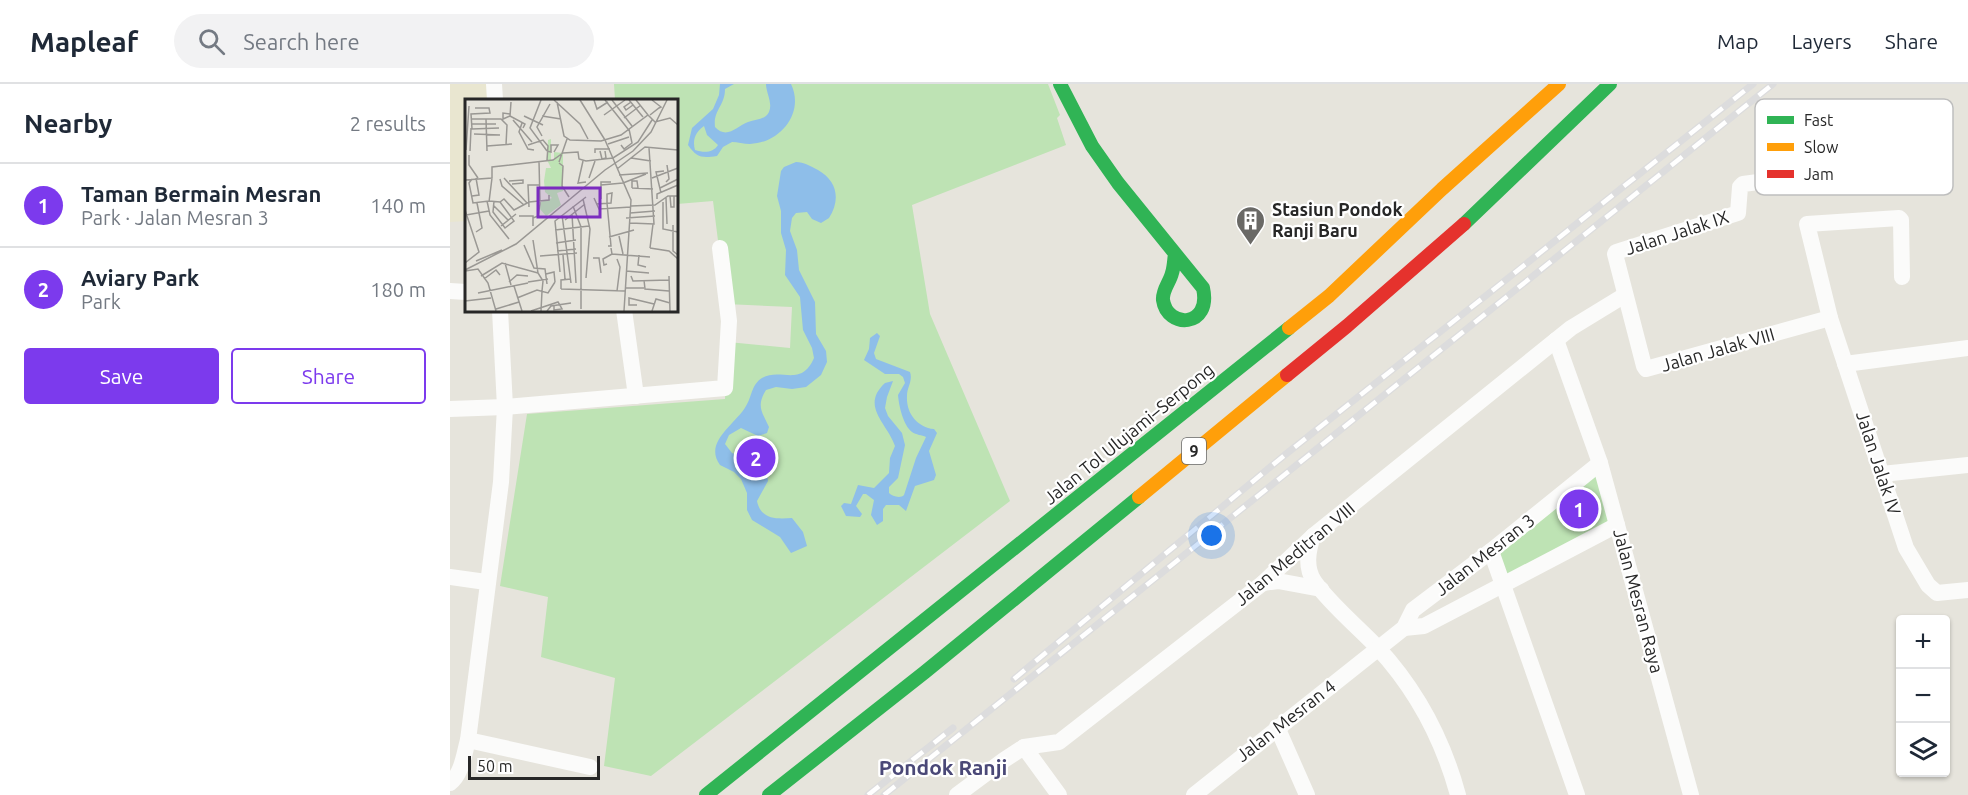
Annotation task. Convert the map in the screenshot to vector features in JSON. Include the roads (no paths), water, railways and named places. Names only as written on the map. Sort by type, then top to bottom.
[{"type":"main road","points":[[1060,84],[1092,146],[1118,183],[1198,282],[1206,294],[1203,309],[1192,319],[1178,319],[1171,316],[1163,303],[1175,254]]},
{"type":"main road","name":"Jalan Tol Ulujami–Serpong","points":[[706,795],[1329,296],[1442,189],[1559,84]]},
{"type":"main road","name":"9","points":[[769,795],[925,672],[1347,326],[1472,218],[1611,84]]},
{"type":"main road","points":[[1165,289],[1170,283],[1184,277],[1198,282]]},
{"type":"street","points":[[494,84],[495,99]]},
{"type":"street","name":"Jalan Jalak IX","points":[[1625,295],[1615,257],[1616,252],[1738,213],[1740,187],[1743,184],[1755,182]]},
{"type":"street","name":"Jalan Jalak IV","points":[[1902,277],[1901,220],[1899,218],[1808,223],[1830,318],[1906,548],[1928,585],[1936,593],[1968,590]]},
{"type":"street","points":[[450,409],[505,407],[725,388],[729,321],[720,248]]},
{"type":"street","points":[[450,291],[465,292]]},
{"type":"street","name":"Jalan Jalak VIII","points":[[1625,295],[1646,369],[1830,318]]},
{"type":"street","name":"Jalan Meditran VIII","points":[[957,795],[1024,747],[1059,742],[1263,583],[1313,536],[1556,340],[1586,317],[1625,295]]},
{"type":"street","points":[[450,783],[454,781],[468,740],[486,582],[501,482],[505,407],[500,312]]},
{"type":"street","points":[[624,312],[636,396]]},
{"type":"street","name":"Jalan Mesran Raya","points":[[1556,340],[1600,463],[1692,795]]},
{"type":"street","points":[[1845,364],[1968,348]]},
{"type":"street","name":"Jalan Mesran 3","points":[[1378,648],[1404,628],[1413,610],[1491,551],[1600,463]]},
{"type":"street","points":[[1882,474],[1968,465]]},
{"type":"street","name":"Jalan Mesran 3","points":[[1404,628],[1425,626],[1617,525]]},
{"type":"street","points":[[1313,536],[1308,562],[1312,579],[1378,648],[1412,688],[1437,735],[1458,795]]},
{"type":"street","points":[[1491,551],[1577,795]]},
{"type":"street","points":[[450,577],[486,582]]},
{"type":"street","points":[[1263,583],[1278,581],[1321,590]]},
{"type":"street","name":"Jalan Mesran 4","points":[[1194,795],[1378,648]]},
{"type":"street","points":[[1277,728],[1307,795]]},
{"type":"street","points":[[468,740],[590,767]]},
{"type":"street","points":[[1024,747],[1059,795]]},
{"type":"water","points":[[720,84],[734,84],[725,89],[716,116],[715,127],[724,132],[732,131],[767,115],[770,105],[766,84],[791,84],[795,105],[787,124],[771,138],[750,144],[732,142],[723,147],[717,156],[700,156],[688,145],[692,128],[713,109],[719,95]],"holes":[[[704,126],[707,135],[718,145],[716,148],[708,152],[695,150],[695,136]]]},
{"type":"water","points":[[796,162],[807,164],[824,174],[833,185],[836,197],[829,218],[821,223],[812,219],[807,212],[796,213],[792,218],[790,231],[797,250],[799,270],[815,302],[816,334],[826,351],[827,362],[821,375],[806,387],[792,389],[776,387],[766,390],[761,405],[769,427],[767,433],[758,436],[741,428],[729,435],[725,444],[732,453],[755,462],[767,473],[768,481],[757,501],[762,512],[775,518],[792,518],[803,532],[807,546],[791,553],[780,537],[752,520],[747,510],[747,493],[741,479],[734,472],[720,465],[715,449],[723,434],[746,406],[758,381],[769,375],[797,375],[809,367],[814,358],[803,330],[800,297],[785,275],[786,250],[781,233],[781,211],[777,196],[781,171],[784,167]]},
{"type":"water","points":[[877,333],[880,336],[874,353],[876,359],[910,372],[908,408],[918,422],[934,429],[937,433],[929,451],[936,475],[934,480],[915,486],[906,511],[899,505],[886,505],[883,509],[883,521],[877,525],[871,515],[874,500],[866,494],[863,494],[856,506],[862,514],[860,517],[846,516],[841,506],[844,503],[851,504],[858,485],[874,488],[889,473],[890,458],[895,446],[875,407],[878,391],[885,383],[893,381],[885,408],[888,416],[902,433],[905,445],[898,478],[889,487],[890,494],[898,497],[904,495],[916,458],[926,437],[915,434],[909,429],[900,410],[898,395],[905,383],[903,377],[899,374],[885,374],[864,360],[869,349],[870,338]]},
{"type":"railway","points":[[1014,679],[1286,454],[1753,84]]},
{"type":"railway","points":[[884,795],[1773,84]]},
{"type":"railway","points":[[868,795],[953,728]]},
{"type":"place","name":"Stasiun Pondok Ranji Baru","points":[[1251,246]]},
{"type":"place","name":"Aviary Park","points":[[756,458]]},
{"type":"place","name":"Taman Bermain Mesran","points":[[1579,509]]},
{"type":"district","name":"Pondok Ranji","points":[[943,768]]}]
